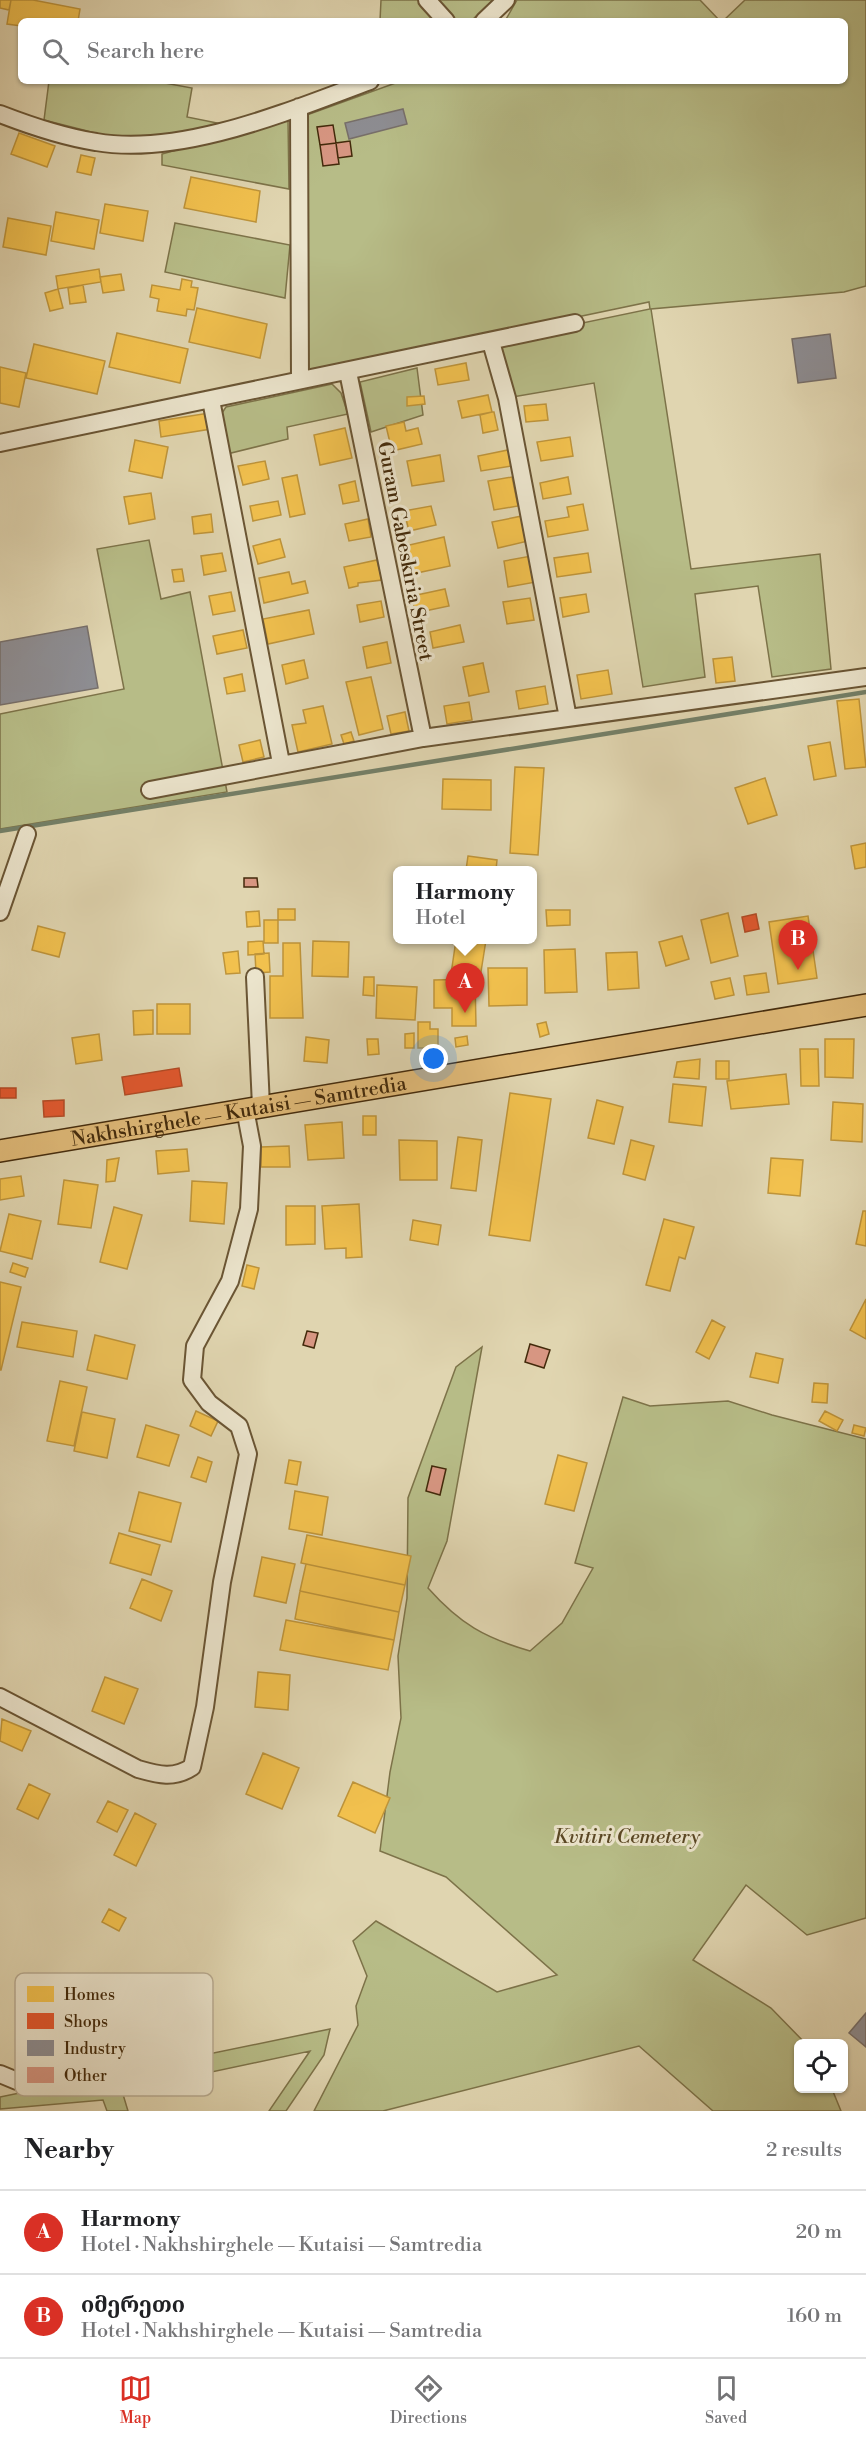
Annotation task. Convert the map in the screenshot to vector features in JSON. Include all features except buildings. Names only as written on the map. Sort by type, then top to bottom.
[{"type":"main road","name":"Nakhshirghele — Kutaisi — Samtredia","points":[[0,1151],[866,1005]]},
{"type":"street","points":[[426,0],[443,18]]},
{"type":"street","points":[[487,18],[506,0]]},
{"type":"street","points":[[0,114],[40,129],[98,143],[146,145],[195,138],[299,107],[362,84]]},
{"type":"street","points":[[299,107],[300,380]]},
{"type":"street","points":[[0,443],[575,323]]},
{"type":"street","points":[[491,342],[507,398],[568,717]]},
{"type":"street","name":"Guram Gabeskiria Street","points":[[348,372],[423,738]]},
{"type":"street","points":[[211,400],[281,763]]},
{"type":"street","points":[[150,790],[281,763],[423,738],[866,677]]},
{"type":"street","points":[[0,912],[27,834]]},
{"type":"street","points":[[0,1697],[138,1769],[163,1776],[181,1775],[192,1767],[202,1725],[222,1582],[248,1454],[239,1426],[209,1403],[192,1380],[195,1346],[230,1281],[249,1209],[255,977]]},
{"type":"street","points":[[0,2074],[15,2080]]},
{"type":"green space","points":[[381,0],[493,0],[474,18],[380,18]]},
{"type":"green space","points":[[517,0],[700,0],[717,18],[507,18]]},
{"type":"green space","points":[[745,0],[866,0],[866,286],[844,292],[651,309],[691,569],[820,554],[831,669],[772,677],[758,586],[695,594],[705,677],[643,687],[594,383],[507,398],[491,342],[650,309],[649,302],[306,374],[304,116],[393,84],[848,84],[848,18],[726,18]]},
{"type":"green space","points":[[49,84],[170,84],[192,88],[187,117],[222,124],[153,138],[103,135],[44,120]]},
{"type":"green space","points":[[288,119],[289,189],[162,165],[162,154]]},
{"type":"green space","points":[[175,223],[290,245],[285,298],[165,272]]},
{"type":"green space","points":[[417,368],[423,415],[371,432],[360,382]]},
{"type":"green space","points":[[332,384],[341,393],[348,414],[287,427],[288,439],[227,454],[220,416],[226,407]]},
{"type":"green space","points":[[149,540],[161,599],[190,592],[227,792],[0,829],[0,714],[124,689],[97,549]]},
{"type":"green space","name":"Kvitiri Cemetery","points":[[482,1347],[447,1541],[428,1588],[451,1611],[474,1628],[500,1641],[530,1651],[562,1623],[593,1568],[575,1563],[623,1397],[650,1406],[728,1401],[772,1415],[866,1439],[866,1918],[807,1935],[746,1885],[693,1960],[771,2008],[801,2039],[794,2039],[794,2093],[834,2093],[841,2111],[713,2111],[639,2046],[383,2111],[314,2111],[358,2025],[356,2006],[367,1976],[353,1941],[376,1921],[497,1992],[557,1975],[446,1877],[380,1851],[390,1772],[401,1718],[398,1656],[407,1598],[408,1498],[456,1367]]},
{"type":"green space","points":[[330,2029],[324,2055],[286,2111],[269,2111],[310,2051],[213,2072],[213,2053]]},
{"type":"green space","points":[[15,2094],[15,2096],[124,2096],[128,2111],[107,2111],[103,2100],[0,2109],[0,2097]]},
{"type":"waterway","points":[[0,831],[866,692]]},
{"type":"place","name":"იმერეთი","points":[[798,970]]},
{"type":"place","name":"Harmony","points":[[465,1013]]}]
